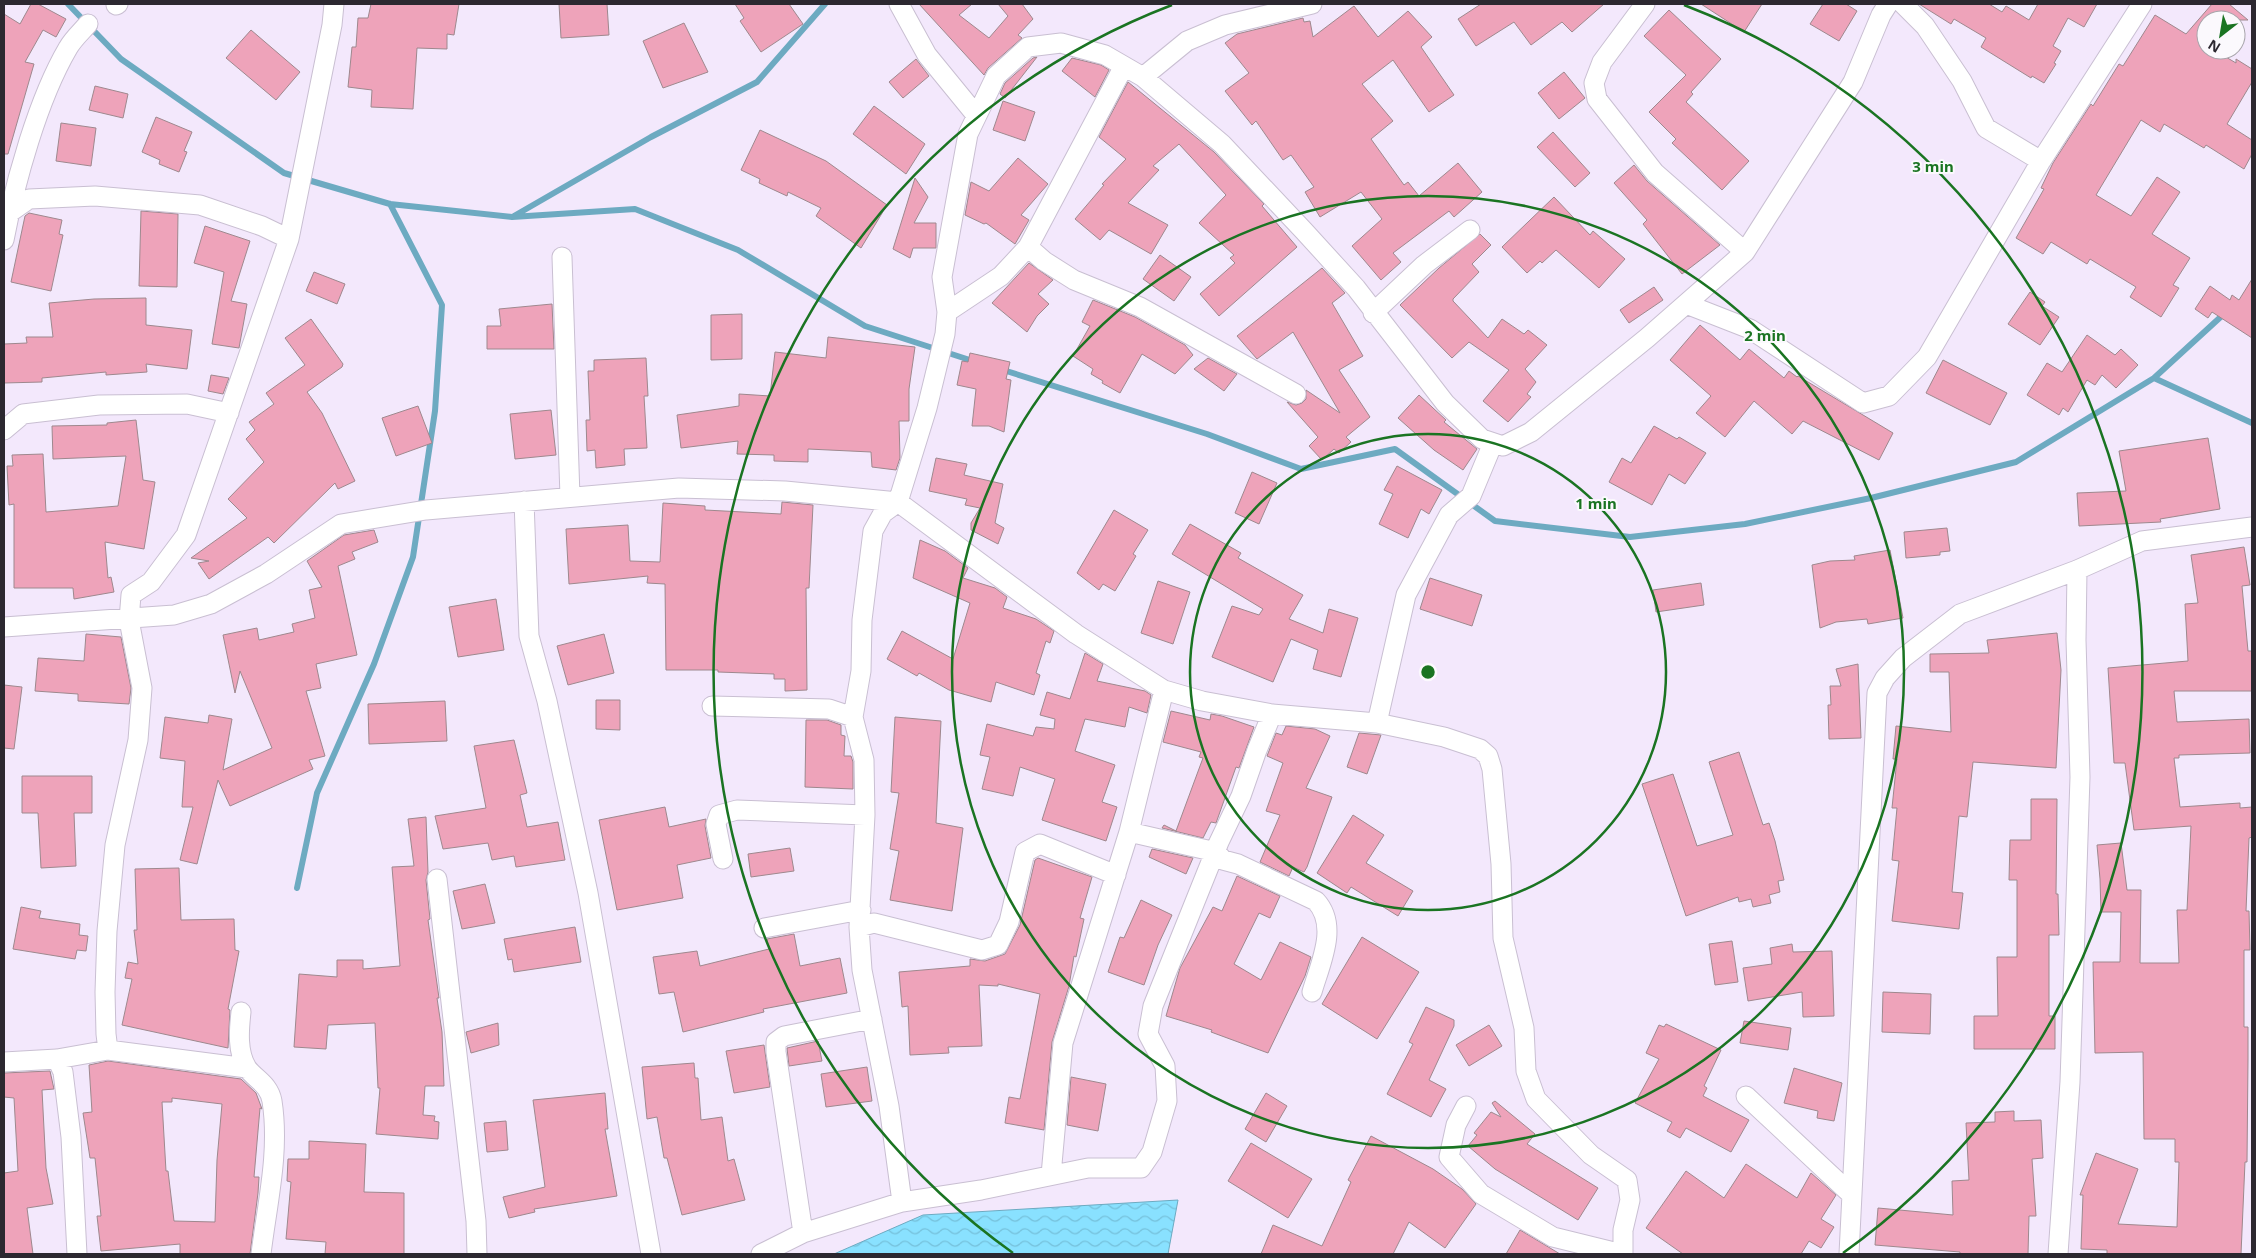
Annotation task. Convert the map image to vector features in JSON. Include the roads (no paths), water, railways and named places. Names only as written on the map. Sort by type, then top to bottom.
[{"type":"street","points":[[108,1050],[105,992],[107,931],[115,845],[138,740],[142,688],[129,620],[131,595],[151,582],[186,535],[289,239],[332,25],[334,4]]},
{"type":"street","points":[[899,4],[927,55],[976,115]]},
{"type":"street","points":[[1142,78],[1187,41],[1225,25],[1312,4]]},
{"type":"street","points":[[1645,4],[1602,62],[1594,83],[1597,99],[1655,173],[1745,252]]},
{"type":"street","points":[[902,1202],[890,1106],[862,970],[859,919],[865,815],[864,760],[853,718],[861,671],[862,620],[873,531],[883,513],[898,502],[927,408],[945,334],[947,312],[942,277],[968,134],[996,76],[1028,47],[1061,43],[1105,55],[1142,78],[1222,144],[1337,267],[1356,288],[1445,403],[1482,439],[1503,446],[1531,432],[1647,338],[1745,252],[1852,82],[1881,15],[1888,4]]},
{"type":"street","points":[[1903,4],[1925,26],[1962,81],[1986,128],[2041,161]]},
{"type":"street","points":[[1686,304],[1750,329],[1864,403],[1888,396],[1927,357],[2041,161],[2142,4]]},
{"type":"street","points":[[4,240],[6,213],[50,86],[68,47],[88,24]]},
{"type":"street","points":[[947,312],[1001,276],[1028,247],[1124,66]]},
{"type":"street","points":[[6,213],[29,199],[95,196],[200,206],[262,226],[289,239]]},
{"type":"street","points":[[1373,312],[1424,265],[1470,230]]},
{"type":"street","points":[[1028,247],[1044,261],[1074,280],[1140,307],[1296,394]]},
{"type":"street","points":[[562,257],[570,497]]},
{"type":"street","points":[[4,430],[23,414],[99,405],[188,404],[229,413]]},
{"type":"street","points":[[1377,723],[1406,595],[1449,515],[1471,496],[1494,443]]},
{"type":"street","points":[[4,625],[129,620],[174,615],[211,604],[266,574],[342,524],[426,510],[679,488],[785,491],[898,502],[1076,634],[1164,690],[1202,701],[1272,714],[1377,723],[1444,737],[1480,749],[1488,756],[1492,769],[1501,864],[1503,938],[1524,1028],[1526,1071],[1536,1099],[1591,1155],[1627,1180],[1630,1200],[1623,1230],[1623,1254],[1553,1238],[1481,1194],[1449,1157],[1456,1125],[1466,1106]]},
{"type":"street","points":[[524,501],[529,636],[547,701],[588,893],[651,1254]]},
{"type":"street","points":[[1850,1254],[1877,693],[1885,678],[1903,658],[1960,614],[2077,570],[2142,541],[2252,528]]},
{"type":"street","points":[[2058,1254],[2070,1082],[2080,777],[2076,640],[2077,570]]},
{"type":"street","points":[[1051,1175],[1063,1043],[1129,832],[1164,690]]},
{"type":"street","points":[[712,706],[829,709],[853,718]]},
{"type":"street","points":[[761,1254],[803,1233],[902,1202],[981,1190],[1088,1168],[1141,1168],[1152,1152],[1167,1101],[1165,1066],[1148,1034],[1153,1006],[1241,796],[1272,714]]},
{"type":"street","points":[[723,859],[716,824],[720,815],[738,810],[865,815]]},
{"type":"street","points":[[1129,832],[1216,852],[1223,860],[1238,864],[1316,902],[1323,909],[1327,923],[1327,937],[1312,992]]},
{"type":"street","points":[[764,928],[859,919],[982,950],[998,945],[1009,922],[1025,852],[1040,844],[1116,875]]},
{"type":"street","points":[[436,879],[476,1221],[477,1254]]},
{"type":"street","points":[[241,1012],[238,1038],[247,1068],[261,1080],[272,1099],[276,1144],[261,1254]]},
{"type":"street","points":[[803,1233],[776,1042],[784,1036],[872,1019]]},
{"type":"street","points":[[4,1062],[57,1059],[108,1050],[247,1068]]},
{"type":"street","points":[[57,1059],[63,1072],[71,1137],[77,1254]]},
{"type":"street","points":[[1746,1096],[1852,1194]]},
{"type":"water","points":[[1178,1200],[1168,1254],[834,1254],[923,1215]]},
{"type":"waterway","points":[[68,4],[121,59],[284,173],[390,204],[512,217],[635,209],[738,250],[865,326],[976,362]]},
{"type":"waterway","points":[[514,216],[651,137],[757,82],[825,4]]},
{"type":"waterway","points":[[297,888],[317,793],[374,664],[413,557],[435,411],[442,305],[390,204]]},
{"type":"waterway","points":[[1000,369],[1207,434],[1301,469],[1395,449],[1495,521],[1630,537],[1745,524],[1871,498],[2016,462],[2154,378],[2225,313]]},
{"type":"waterway","points":[[2154,378],[2252,423]]}]
